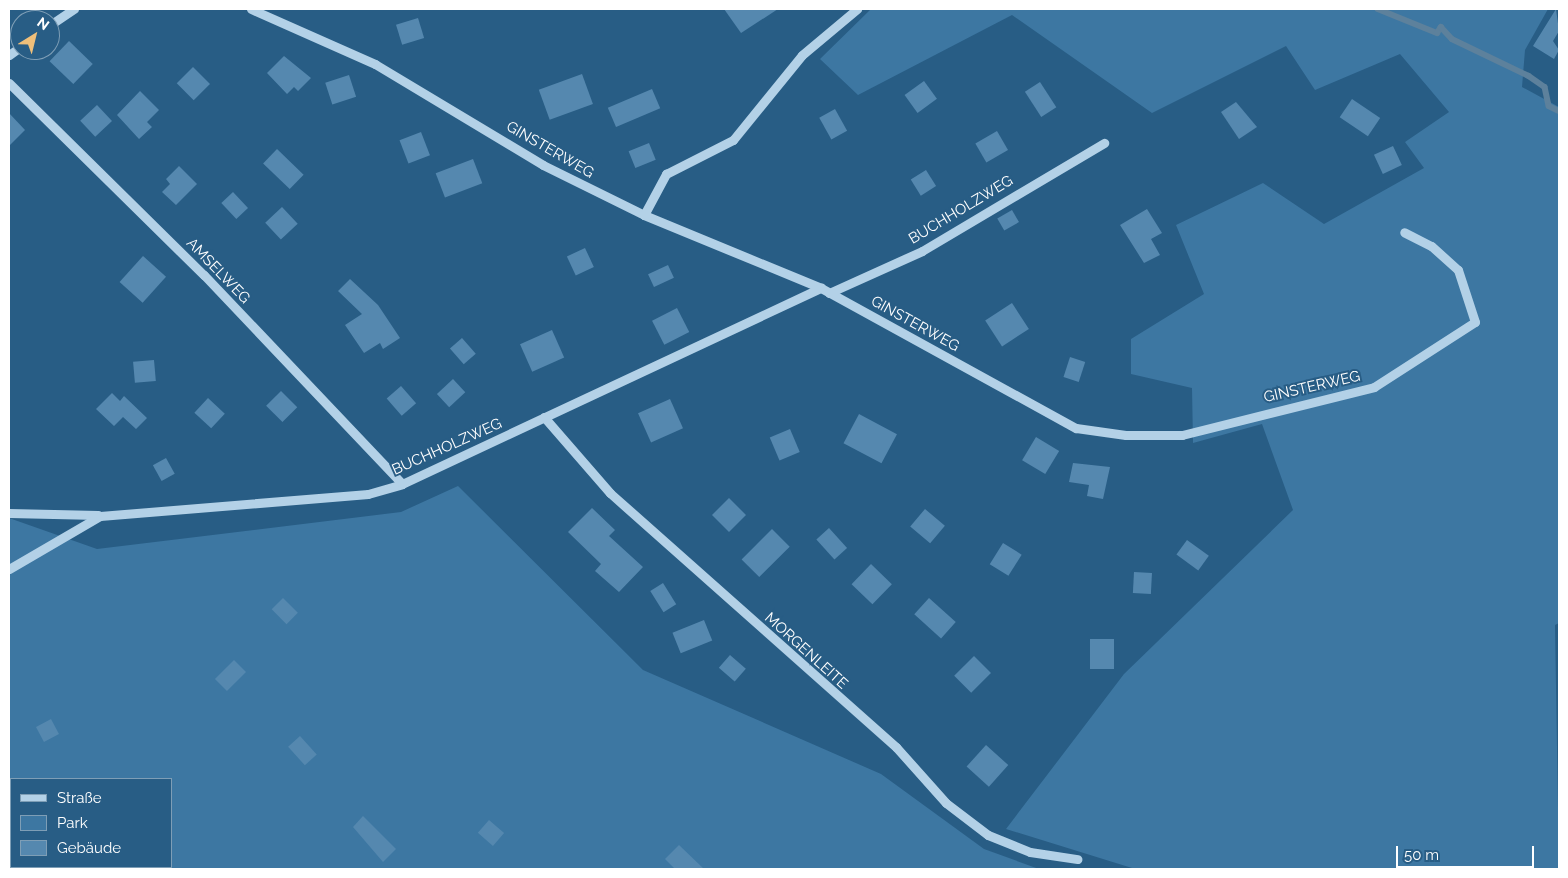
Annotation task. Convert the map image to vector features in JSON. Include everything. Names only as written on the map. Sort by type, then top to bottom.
[{"type":"street","points":[[60,19],[74,9]]},
{"type":"street","name":"GINSTERWEG","points":[[251,9],[375,64],[543,165],[644,216],[825,290],[1076,428],[1126,435],[1182,435],[1374,387],[1475,322],[1458,270],[1431,246],[1404,232]]},
{"type":"street","points":[[644,216],[666,174],[733,140],[802,55],[857,9]]},
{"type":"street","name":"AMSELWEG","points":[[9,83],[204,275],[402,484]]},
{"type":"street","name":"BUCHHOLZWEG","points":[[9,570],[100,516],[368,494],[402,484],[825,290],[922,251],[1104,143]]},
{"type":"street","name":"MORGENLEITE","points":[[544,418],[610,492],[896,747],[968,822],[988,835],[1030,852],[1077,859]]},
{"type":"street","points":[[9,513],[100,516]]},
{"type":"green space","points":[[871,9],[1548,9],[1525,50],[1522,87],[1559,107],[1559,623],[1555,625],[1559,869],[1128,869],[1132,868],[1006,829],[1124,674],[1293,510],[1262,424],[1193,443],[1192,388],[1131,374],[1131,339],[1204,294],[1176,225],[1263,183],[1324,224],[1424,168],[1405,142],[1449,112],[1400,54],[1315,90],[1286,46],[1152,113],[1012,15],[858,95],[820,59]]},
{"type":"green space","points":[[458,486],[643,670],[881,774],[984,849],[1039,869],[9,869],[9,518],[97,549],[401,512]]},
{"type":"building","points":[[724,9],[778,9],[741,33]]},
{"type":"building","points":[[1556,9],[1559,31],[1553,41],[1559,50],[1554,59],[1533,46]]},
{"type":"building","points":[[418,18],[424,38],[402,45],[396,25]]},
{"type":"building","points":[[69,41],[93,64],[73,84],[50,61],[60,60],[60,50]]},
{"type":"building","points":[[284,56],[311,78],[298,91],[294,87],[287,94],[267,73]]},
{"type":"building","points":[[193,67],[210,84],[194,100],[177,83]]},
{"type":"building","points":[[582,74],[593,104],[550,120],[539,90]]},
{"type":"building","points":[[349,75],[356,97],[332,105],[325,83]]},
{"type":"building","points":[[924,81],[937,99],[918,113],[905,95]]},
{"type":"building","points":[[1040,82],[1056,107],[1041,117],[1025,92]]},
{"type":"building","points":[[652,89],[660,108],[616,127],[608,108]]},
{"type":"building","points":[[140,91],[159,110],[147,122],[152,127],[139,139],[117,115]]},
{"type":"building","points":[[1352,99],[1380,118],[1368,136],[1340,117]]},
{"type":"building","points":[[1236,102],[1257,127],[1239,139],[1221,112]]},
{"type":"building","points":[[97,105],[112,121],[95,137],[80,121]]},
{"type":"building","points":[[835,109],[847,131],[831,140],[819,118]]},
{"type":"building","points":[[9,113],[25,130],[9,146]]},
{"type":"building","points":[[997,131],[1008,150],[986,163],[975,144]]},
{"type":"building","points":[[421,132],[430,155],[408,164],[400,140]]},
{"type":"building","points":[[649,143],[656,160],[635,168],[629,151]]},
{"type":"building","points":[[1393,146],[1402,165],[1383,174],[1374,155]]},
{"type":"building","points":[[277,149],[304,175],[290,189],[263,163]]},
{"type":"building","points":[[473,159],[482,183],[445,198],[436,173]]},
{"type":"building","points":[[179,166],[197,184],[176,205],[162,192],[170,184],[166,179]]},
{"type":"building","points":[[926,170],[936,186],[921,196],[911,180]]},
{"type":"building","points":[[233,192],[248,208],[236,219],[221,203]]},
{"type":"building","points":[[282,207],[298,224],[281,240],[265,223]]},
{"type":"building","points":[[1147,209],[1162,233],[1151,239],[1160,255],[1144,263],[1120,225]]},
{"type":"building","points":[[1012,210],[1019,222],[1004,231],[997,218]]},
{"type":"building","points":[[585,248],[594,267],[576,275],[567,256]]},
{"type":"building","points":[[143,256],[166,277],[143,303],[120,282]]},
{"type":"building","points":[[668,265],[674,278],[654,287],[648,274]]},
{"type":"building","points":[[350,279],[378,305],[400,338],[383,349],[380,343],[364,353],[345,325],[362,314],[338,291]]},
{"type":"building","points":[[1012,303],[1029,329],[1002,346],[985,320]]},
{"type":"building","points":[[677,308],[689,332],[664,345],[652,321]]},
{"type":"building","points":[[552,330],[564,357],[532,372],[520,344]]},
{"type":"building","points":[[462,338],[476,354],[464,364],[450,348]]},
{"type":"building","points":[[1070,357],[1085,362],[1079,382],[1064,377]]},
{"type":"building","points":[[154,360],[156,381],[135,383],[133,362]]},
{"type":"building","points":[[453,379],[465,392],[449,407],[437,394]]},
{"type":"building","points":[[401,386],[416,403],[402,416],[387,398]]},
{"type":"building","points":[[281,391],[297,407],[282,422],[266,406]]},
{"type":"building","points":[[112,393],[120,401],[124,396],[147,418],[136,429],[123,417],[114,426],[96,409]]},
{"type":"building","points":[[208,398],[225,414],[211,428],[194,413]]},
{"type":"building","points":[[670,399],[683,428],[651,442],[638,413]]},
{"type":"building","points":[[859,414],[897,434],[881,463],[844,443]]},
{"type":"building","points":[[790,429],[800,452],[780,461],[770,438]]},
{"type":"building","points":[[1036,437],[1059,451],[1045,474],[1022,460]]},
{"type":"building","points":[[166,458],[175,474],[162,481],[153,465]]},
{"type":"building","points":[[1073,463],[1110,467],[1103,499],[1087,496],[1089,485],[1069,482]]},
{"type":"building","points":[[729,498],[746,515],[729,532],[712,515]]},
{"type":"building","points":[[592,508],[615,530],[609,536],[643,567],[619,592],[595,571],[601,564],[568,532]]},
{"type":"building","points":[[925,509],[945,526],[930,543],[910,527]]},
{"type":"building","points":[[829,528],[847,548],[834,559],[816,539]]},
{"type":"building","points":[[772,529],[790,547],[759,577],[742,559]]},
{"type":"building","points":[[1187,540],[1209,556],[1198,570],[1176,555]]},
{"type":"building","points":[[1003,543],[1022,555],[1008,576],[990,564]]},
{"type":"building","points":[[871,564],[892,584],[872,604],[852,584]]},
{"type":"building","points":[[1134,572],[1152,573],[1151,594],[1133,593]]},
{"type":"building","points":[[663,583],[676,604],[664,612],[650,591]]},
{"type":"building","points":[[283,598],[298,613],[287,624],[272,609]]},
{"type":"building","points":[[929,598],[956,622],[941,638],[914,614]]},
{"type":"building","points":[[704,620],[712,640],[681,653],[672,633]]},
{"type":"building","points":[[1090,639],[1114,639],[1114,669],[1090,669]]},
{"type":"building","points":[[730,655],[746,669],[735,682],[719,668]]},
{"type":"building","points":[[974,656],[991,673],[971,693],[954,676]]},
{"type":"building","points":[[234,660],[246,672],[227,691],[215,679]]},
{"type":"building","points":[[51,719],[59,734],[44,742],[36,727]]},
{"type":"building","points":[[300,736],[317,755],[305,765],[288,747]]},
{"type":"building","points":[[986,745],[1008,765],[989,787],[967,767]]},
{"type":"building","points":[[363,816],[396,849],[383,862],[353,827]]},
{"type":"building","points":[[489,820],[504,833],[493,846],[478,833]]},
{"type":"building","points":[[679,845],[704,869],[675,869],[665,859]]},
{"type":"waterway","points":[[1378,9],[1437,33],[1441,27],[1452,39],[1529,76],[1545,87],[1549,106],[1559,111]]}]
